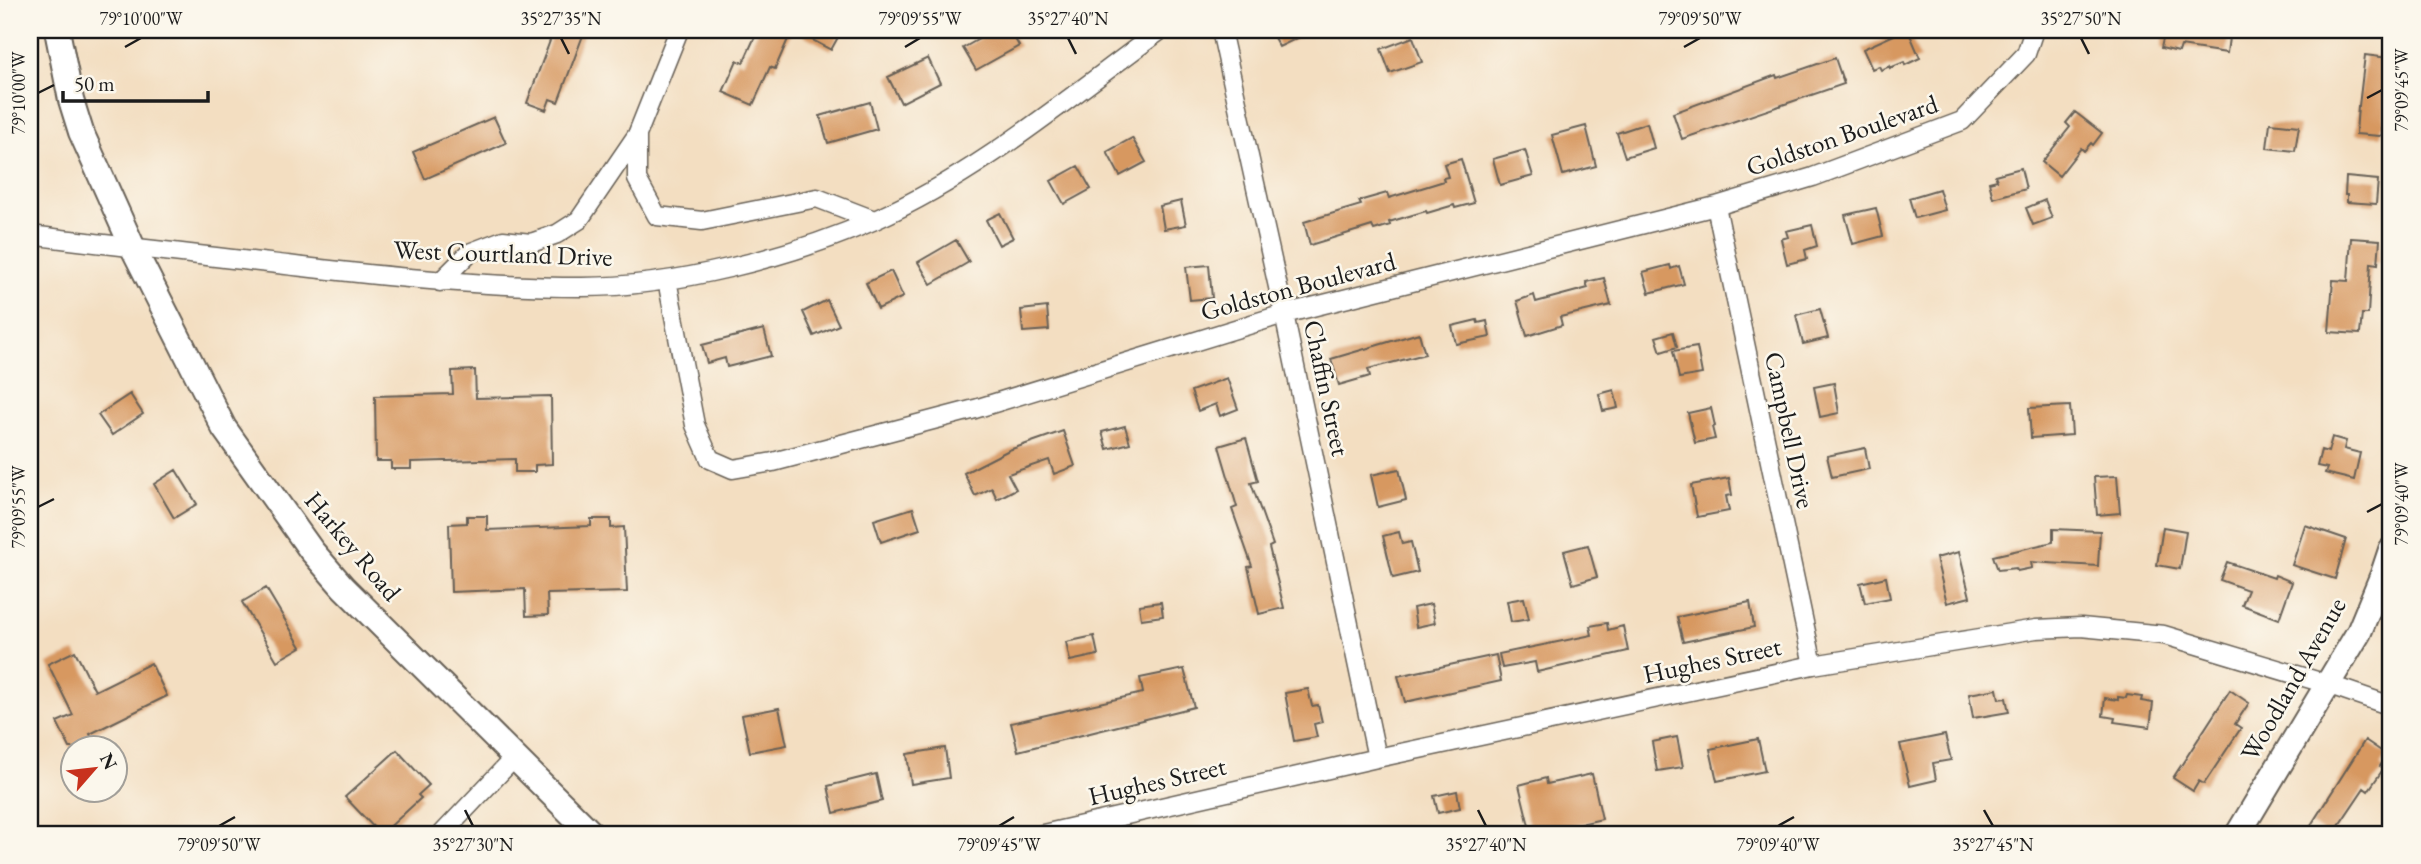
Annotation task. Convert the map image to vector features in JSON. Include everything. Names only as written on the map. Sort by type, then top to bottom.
[{"type":"street","name":"Harkey Road","points":[[57,30],[71,100],[81,132],[133,248],[224,428],[311,550],[343,587],[592,834]]},
{"type":"street","points":[[440,282],[469,253],[503,240],[531,243],[557,234],[579,220],[637,135],[679,30]]},
{"type":"street","name":"West Courtland Drive","points":[[30,235],[440,282],[585,287],[667,280],[771,258],[874,220],[976,164],[1031,128],[1161,30]]},
{"type":"street","name":"Chaffin Street","points":[[1221,30],[1377,758]]},
{"type":"street","name":"Goldston Boulevard","points":[[667,280],[695,425],[710,459],[733,469],[773,462],[975,409],[1284,314],[1716,206],[1813,177],[1962,121],[2026,54],[2034,30]]},
{"type":"street","points":[[637,135],[637,179],[657,216],[702,221],[817,198],[874,220]]},
{"type":"street","name":"Campbell Drive","points":[[1716,206],[1813,665]]},
{"type":"street","name":"Woodland Avenue","points":[[2238,834],[2359,632],[2384,574],[2391,550]]},
{"type":"street","name":"Hughes Street","points":[[1046,834],[1377,758],[1813,665],[2036,629],[2081,627],[2164,635],[2391,706]]},
{"type":"street","points":[[442,834],[514,758]]},
{"type":"building","points":[[554,30],[585,30],[558,102],[550,99],[546,110],[527,103]]},
{"type":"building","points":[[758,30],[792,30],[775,69],[770,67],[753,105],[723,92],[737,60],[743,63]]},
{"type":"building","points":[[794,30],[842,30],[831,50]]},
{"type":"building","points":[[995,30],[1010,30],[1019,46],[976,70],[963,48]]},
{"type":"building","points":[[1270,30],[1314,30],[1279,47]]},
{"type":"building","points":[[1891,30],[1908,30],[1920,58],[1905,65],[1904,62],[1881,70],[1879,66],[1872,69],[1863,49],[1894,35]]},
{"type":"building","points":[[2165,30],[2230,30],[2227,53],[2181,46],[2179,52],[2161,48]]},
{"type":"building","points":[[1413,37],[1422,62],[1390,73],[1381,49]]},
{"type":"building","points":[[2365,55],[2389,58],[2384,126],[2380,136],[2356,134]]},
{"type":"building","points":[[928,58],[940,83],[901,103],[888,77]]},
{"type":"building","points":[[1835,58],[1844,84],[1682,139],[1673,113],[1776,75],[1777,78]]},
{"type":"building","points":[[870,102],[877,129],[828,143],[820,116]]},
{"type":"building","points":[[2075,112],[2102,133],[2093,145],[2091,143],[2084,151],[2081,148],[2059,176],[2042,162],[2070,127],[2066,123]]},
{"type":"building","points":[[494,117],[506,143],[425,179],[413,152]]},
{"type":"building","points":[[1647,123],[1654,148],[1625,157],[1617,133]]},
{"type":"building","points":[[2270,123],[2299,126],[2295,151],[2267,148]]},
{"type":"building","points":[[1586,126],[1596,166],[1563,175],[1552,135]]},
{"type":"building","points":[[1132,138],[1146,162],[1120,176],[1107,152]]},
{"type":"building","points":[[1525,150],[1533,176],[1500,185],[1493,159]]},
{"type":"building","points":[[1461,159],[1474,203],[1455,208],[1454,205],[1427,213],[1426,211],[1389,222],[1390,225],[1374,230],[1372,226],[1310,245],[1304,222],[1361,205],[1359,201],[1387,193],[1389,198],[1444,181],[1443,178],[1448,177],[1444,164]]},
{"type":"building","points":[[1078,166],[1091,189],[1064,204],[1051,181]]},
{"type":"building","points":[[2021,168],[2026,189],[1993,198],[1989,182],[1997,180],[1995,175]]},
{"type":"building","points":[[2346,177],[2378,180],[2376,204],[2347,202]]},
{"type":"building","points":[[1939,189],[1945,210],[1915,218],[1909,198]]},
{"type":"building","points":[[2045,200],[2052,218],[2033,225],[2026,208]]},
{"type":"building","points":[[1181,201],[1186,225],[1164,229],[1160,206]]},
{"type":"building","points":[[1876,208],[1883,236],[1853,244],[1845,215]]},
{"type":"building","points":[[1000,213],[1013,238],[999,245],[986,220]]},
{"type":"building","points":[[1812,225],[1817,246],[1805,250],[1807,259],[1787,264],[1781,239],[1788,237],[1786,231]]},
{"type":"building","points":[[2351,238],[2380,240],[2378,264],[2371,263],[2368,314],[2362,314],[2360,334],[2329,332],[2333,280],[2348,281]]},
{"type":"building","points":[[956,240],[969,262],[931,284],[918,262]]},
{"type":"building","points":[[1209,265],[1212,298],[1190,300],[1186,267]]},
{"type":"building","points":[[1670,265],[1671,269],[1679,266],[1684,284],[1649,293],[1643,272]]},
{"type":"building","points":[[891,271],[903,297],[878,309],[866,283]]},
{"type":"building","points":[[1604,278],[1611,305],[1560,317],[1562,325],[1527,336],[1517,301],[1534,295],[1536,302],[1588,288],[1586,282]]},
{"type":"building","points":[[827,300],[839,325],[814,336],[803,312]]},
{"type":"building","points":[[1047,307],[1049,330],[1023,332],[1021,310]]},
{"type":"building","points":[[1820,309],[1828,338],[1803,344],[1796,315]]},
{"type":"building","points":[[1477,320],[1478,323],[1487,321],[1490,337],[1456,344],[1452,326]]},
{"type":"building","points":[[764,329],[771,356],[727,367],[725,358],[707,363],[702,345]]},
{"type":"building","points":[[1673,332],[1677,347],[1661,352],[1656,337]]},
{"type":"building","points":[[1419,333],[1425,354],[1368,369],[1370,376],[1339,385],[1331,359]]},
{"type":"building","points":[[1697,347],[1702,374],[1679,378],[1673,351]]},
{"type":"building","points":[[475,370],[476,398],[551,396],[552,464],[535,465],[535,472],[515,472],[515,459],[411,462],[411,469],[391,469],[391,461],[376,461],[375,396],[453,394],[452,371]]},
{"type":"building","points":[[1227,378],[1238,409],[1220,416],[1216,404],[1198,411],[1191,391]]},
{"type":"building","points":[[1834,383],[1839,413],[1820,417],[1814,387]]},
{"type":"building","points":[[1614,390],[1618,408],[1603,411],[1599,394]]},
{"type":"building","points":[[130,394],[143,414],[112,435],[98,415]]},
{"type":"building","points":[[2070,406],[2072,435],[2031,438],[2029,408]]},
{"type":"building","points":[[1711,408],[1715,439],[1695,443],[1688,413]]},
{"type":"building","points":[[1125,426],[1130,443],[1107,449],[1102,432]]},
{"type":"building","points":[[1063,431],[1075,466],[1054,474],[1049,460],[1008,474],[1016,489],[997,499],[992,488],[975,496],[964,473],[1009,450]]},
{"type":"building","points":[[2332,437],[2346,441],[2344,449],[2360,453],[2354,480],[2325,473],[2327,468],[2317,466],[2321,450],[2328,452]]},
{"type":"building","points":[[1246,438],[1258,481],[1251,483],[1273,545],[1269,547],[1284,608],[1259,614],[1248,567],[1252,566],[1232,509],[1237,507],[1219,446]]},
{"type":"building","points":[[1865,448],[1869,469],[1832,477],[1827,456]]},
{"type":"building","points":[[1399,469],[1406,500],[1378,507],[1371,475]]},
{"type":"building","points":[[176,470],[197,504],[174,518],[154,484]]},
{"type":"building","points":[[2117,476],[2120,513],[2097,515],[2094,477]]},
{"type":"building","points":[[1729,478],[1732,495],[1726,496],[1729,511],[1697,517],[1691,485]]},
{"type":"building","points":[[913,508],[920,529],[881,542],[874,520]]},
{"type":"building","points":[[467,516],[487,516],[487,530],[591,526],[591,519],[611,519],[611,528],[624,527],[627,592],[547,594],[548,615],[526,616],[525,589],[451,592],[449,524],[467,523]]},
{"type":"building","points":[[2305,525],[2346,539],[2335,579],[2292,565]]},
{"type":"building","points":[[2163,527],[2186,531],[2180,569],[2157,565]]},
{"type":"building","points":[[2053,529],[2100,531],[2098,566],[2031,562],[2032,568],[2017,571],[2016,568],[1998,570],[1993,556],[2053,542]]},
{"type":"building","points":[[1399,532],[1402,544],[1411,542],[1418,572],[1393,578],[1383,536]]},
{"type":"building","points":[[1588,545],[1597,577],[1573,584],[1564,551]]},
{"type":"building","points":[[1959,552],[1970,597],[1947,603],[1936,558]]},
{"type":"building","points":[[2227,562],[2292,582],[2279,619],[2242,605],[2248,590],[2220,580]]},
{"type":"building","points":[[1886,577],[1890,598],[1865,603],[1860,583]]},
{"type":"building","points":[[266,588],[301,647],[277,661],[242,602]]},
{"type":"building","points":[[1524,598],[1529,619],[1511,622],[1507,601]]},
{"type":"building","points":[[1161,602],[1163,616],[1141,619],[1139,605]]},
{"type":"building","points":[[1750,602],[1754,627],[1683,642],[1677,617]]},
{"type":"building","points":[[1431,604],[1435,623],[1416,627],[1413,608]]},
{"type":"building","points":[[1607,623],[1608,630],[1623,626],[1628,651],[1537,672],[1535,662],[1502,668],[1499,654],[1592,635],[1590,626]]},
{"type":"building","points":[[1094,636],[1098,655],[1070,661],[1066,642]]},
{"type":"building","points":[[75,651],[95,691],[151,663],[167,696],[90,734],[63,734],[57,722],[73,715],[48,664]]},
{"type":"building","points":[[1496,655],[1501,681],[1405,702],[1398,676]]},
{"type":"building","points":[[1184,669],[1194,707],[1018,751],[1011,723],[1143,693],[1140,678]]},
{"type":"building","points":[[1308,689],[1312,706],[1318,705],[1322,722],[1314,724],[1317,737],[1294,741],[1285,693]]},
{"type":"building","points":[[1997,689],[1999,699],[2006,698],[2009,712],[1973,718],[1969,694]]},
{"type":"building","points":[[2230,690],[2249,703],[2235,724],[2241,728],[2204,784],[2199,781],[2193,791],[2173,778]]},
{"type":"building","points":[[2127,695],[2142,697],[2141,701],[2153,703],[2150,727],[2114,722],[2115,718],[2103,716],[2105,698],[2118,700],[2118,697],[2126,698]]},
{"type":"building","points":[[779,708],[787,745],[750,752],[742,715]]},
{"type":"building","points":[[1945,735],[1951,760],[1933,763],[1936,780],[1910,786],[1900,744]]},
{"type":"building","points":[[1677,737],[1683,767],[1657,771],[1652,742]]},
{"type":"building","points":[[1758,739],[1765,771],[1717,781],[1710,749]]},
{"type":"building","points":[[2365,740],[2387,755],[2380,766],[2384,768],[2368,791],[2364,788],[2333,834],[2326,834],[2311,825]]},
{"type":"building","points":[[945,748],[949,778],[911,784],[907,754]]},
{"type":"building","points":[[397,750],[429,785],[418,795],[421,798],[380,834],[345,797]]},
{"type":"building","points":[[876,774],[882,801],[834,813],[828,786]]},
{"type":"building","points":[[1592,774],[1602,819],[1559,829],[1560,834],[1531,834],[1519,785],[1546,778],[1547,784]]},
{"type":"building","points":[[1457,791],[1460,808],[1438,813],[1434,796]]}]
